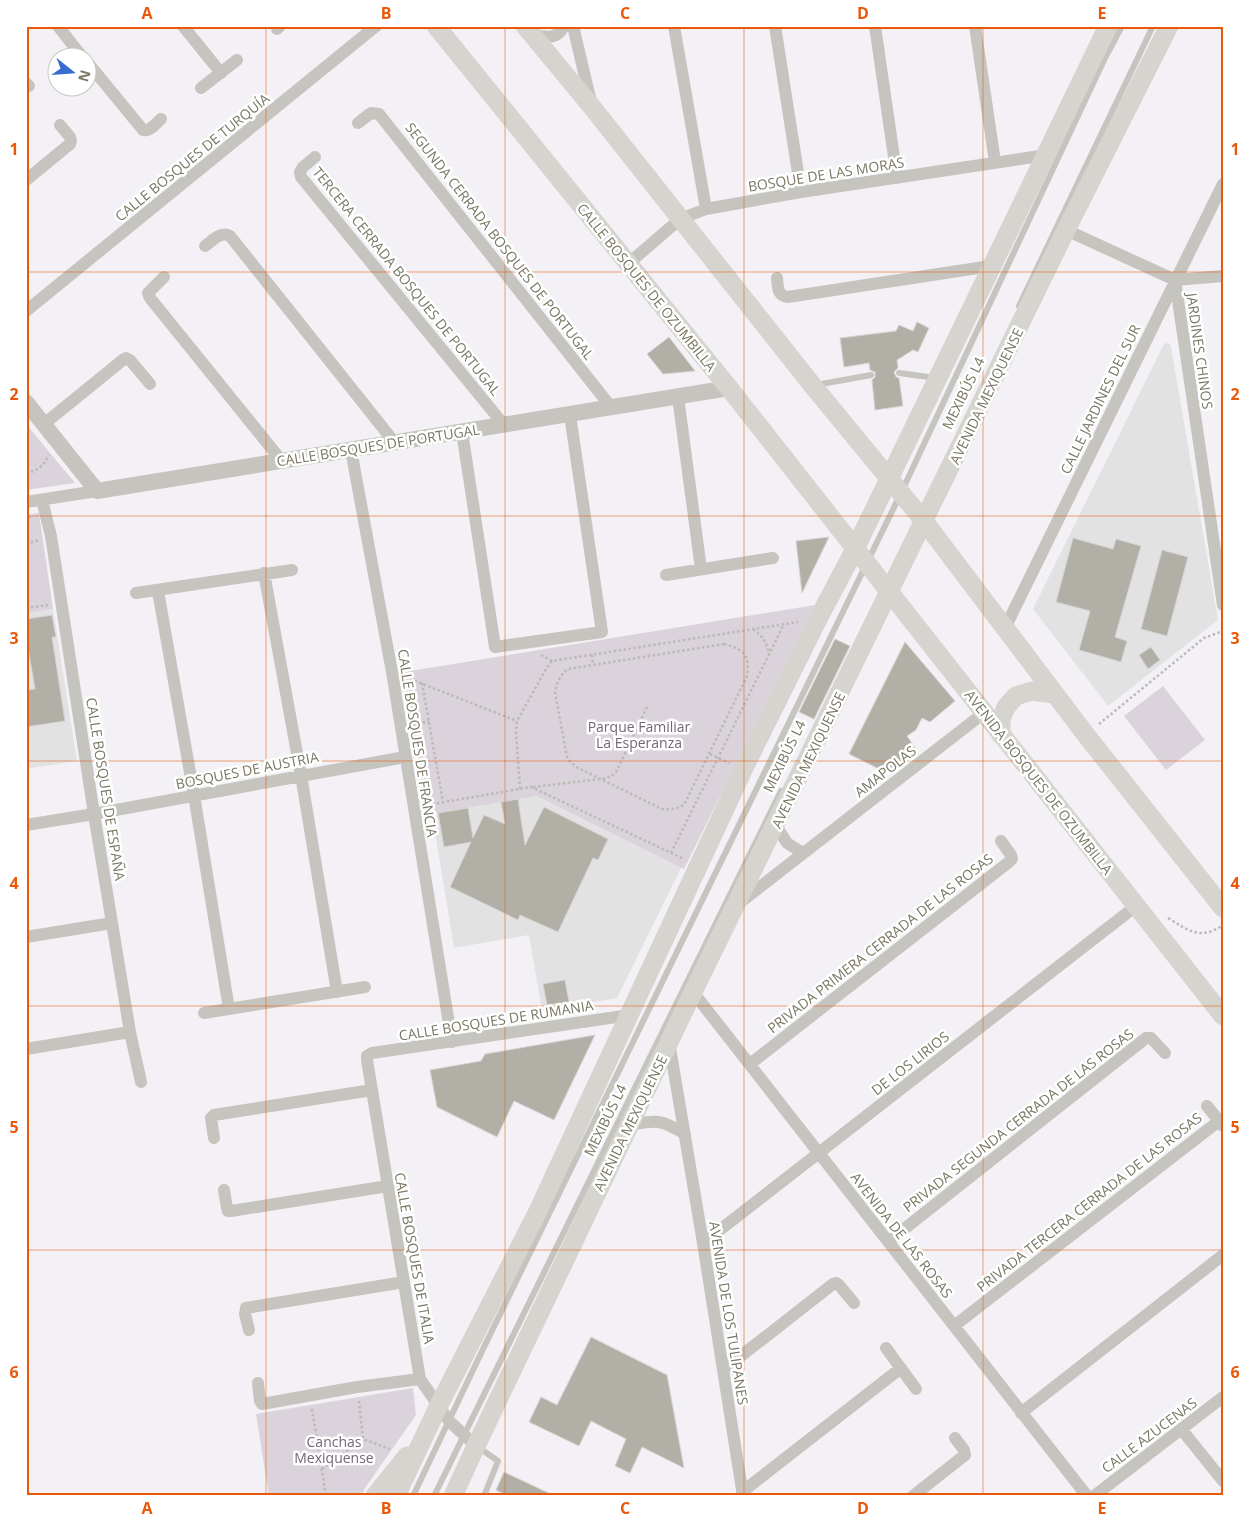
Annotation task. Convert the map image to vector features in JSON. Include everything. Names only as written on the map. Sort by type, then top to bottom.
[{"type":"main road","name":"CALLE BOSQUES DE OZUMBILLA","points":[[436,26],[729,388],[860,556]]},
{"type":"main road","points":[[375,1496],[406,1456],[422,1441],[444,1414],[743,770],[818,619],[860,556],[895,486],[937,379],[1108,26]]},
{"type":"main road","name":"AVENIDA MEXIQUENSE","points":[[453,1496],[470,1440],[629,1125],[776,826],[885,586],[1169,26]]},
{"type":"main road","points":[[529,31],[592,107],[813,386],[920,516],[1054,694],[1223,908]]},
{"type":"main road","name":"AVENIDA BOSQUES DE OZUMBILLA","points":[[860,556],[1223,1016]]},
{"type":"main road","points":[[1001,735],[1001,719],[1006,706],[1016,696],[1032,691],[1054,694]]},
{"type":"main road","points":[[396,1496],[422,1441]]},
{"type":"street","points":[[58,26],[75,48]]},
{"type":"street","points":[[183,26],[221,72]]},
{"type":"street","name":"CALLE BOSQUES DE TURQUÍA","points":[[26,311],[376,26]]},
{"type":"street","points":[[529,31],[552,38],[558,35],[564,26]]},
{"type":"street","points":[[573,26],[592,107]]},
{"type":"street","points":[[674,26],[706,209]]},
{"type":"street","points":[[775,26],[801,192]]},
{"type":"street","points":[[875,26],[897,178]]},
{"type":"street","points":[[975,26],[995,162]]},
{"type":"street","points":[[201,88],[237,60]]},
{"type":"street","points":[[98,75],[142,130],[146,131],[161,119]]},
{"type":"street","name":"SEGUNDA CERRADA BOSQUES DE PORTUGAL","points":[[358,123],[371,113],[380,114],[611,407]]},
{"type":"street","points":[[26,180],[70,144],[70,137],[60,124]]},
{"type":"street","name":"BOSQUE DE LAS MORAS","points":[[628,264],[680,219],[706,209],[801,192],[1047,155]]},
{"type":"street","name":"TERCERA CERRADA BOSQUES DE PORTUGAL","points":[[315,157],[300,172],[301,177],[504,425]]},
{"type":"street","name":"CALLE JARDINES DEL SUR","points":[[1006,628],[1223,184]]},
{"type":"street","points":[[1066,230],[1175,280],[1223,276]]},
{"type":"street","points":[[205,246],[222,234],[225,233],[230,236],[395,443]]},
{"type":"street","points":[[776,278],[779,293],[788,297],[991,266]]},
{"type":"street","points":[[164,277],[148,293],[150,298],[281,460]]},
{"type":"street","name":"JARDINES CHINOS","points":[[1175,280],[1223,605]]},
{"type":"street","points":[[44,424],[126,358],[130,360],[150,384]]},
{"type":"street","name":"CALLE BOSQUES DE PORTUGAL","points":[[26,502],[729,388]]},
{"type":"street","points":[[678,397],[701,570]]},
{"type":"street","points":[[26,402],[96,491]]},
{"type":"street","points":[[462,432],[495,647],[602,632],[570,415]]},
{"type":"street","name":"CALLE BOSQUES DE FRANCIA","points":[[351,450],[392,672],[452,1042]]},
{"type":"street","name":"CALLE BOSQUES DE ESPAÑA","points":[[42,500],[51,536],[94,814],[130,1032],[141,1082]]},
{"type":"street","points":[[666,575],[773,558]]},
{"type":"street","points":[[136,593],[292,570]]},
{"type":"street","points":[[264,573],[301,775],[337,992]]},
{"type":"street","points":[[158,590],[229,1009]]},
{"type":"street","name":"AMAPOLAS","points":[[737,905],[985,712]]},
{"type":"street","name":"BOSQUES DE AUSTRIA","points":[[26,825],[405,757]]},
{"type":"street","points":[[776,826],[787,843],[803,853]]},
{"type":"street","name":"PRIVADA PRIMERA CERRADA DE LAS ROSAS","points":[[750,1064],[1009,862],[1012,859],[1012,855],[1001,841]]},
{"type":"street","name":"DE LOS LIRIOS","points":[[703,1243],[1136,906]]},
{"type":"street","points":[[26,937],[112,923]]},
{"type":"street","points":[[204,1013],[365,988]]},
{"type":"street","name":"AVENIDA DE LAS ROSAS","points":[[693,992],[1087,1496]]},
{"type":"street","name":"CALLE BOSQUES DE RUMANIA","points":[[367,1056],[630,1015]]},
{"type":"street","points":[[26,1049],[130,1032]]},
{"type":"street","name":"PRIVADA SEGUNDA CERRADA DE LAS ROSAS","points":[[889,1242],[1146,1038],[1152,1038],[1165,1053]]},
{"type":"street","name":"AVENIDA DE LOS TULIPANES","points":[[669,1042],[743,1494]]},
{"type":"street","name":"CALLE BOSQUES DE ITALIA","points":[[367,1056],[420,1379],[444,1414],[470,1440]]},
{"type":"street","points":[[214,1138],[211,1118],[214,1115],[372,1090]]},
{"type":"street","name":"PRIVADA TERCERA CERRADA DE LAS ROSAS","points":[[954,1326],[1221,1124],[1207,1106]]},
{"type":"street","points":[[629,1125],[649,1121],[662,1121],[685,1134]]},
{"type":"street","points":[[224,1190],[227,1208],[228,1211],[231,1211],[388,1186]]},
{"type":"street","points":[[1021,1413],[1223,1255]]},
{"type":"street","points":[[249,1330],[245,1314],[246,1308],[404,1282]]},
{"type":"street","points":[[723,1370],[833,1284],[839,1285],[854,1302]]},
{"type":"street","points":[[886,1348],[916,1389]]},
{"type":"street","points":[[743,1494],[901,1368]]},
{"type":"street","points":[[258,1383],[262,1404],[357,1387],[420,1379]]},
{"type":"street","name":"CALLE AZUCENAS","points":[[1094,1496],[1223,1397]]},
{"type":"street","points":[[1182,1430],[1223,1480]]},
{"type":"street","points":[[913,1496],[965,1455],[964,1450],[955,1438]]},
{"type":"lane","name":"MEXIBÚS L4","points":[[895,486],[1122,26]]},
{"type":"lane","points":[[1017,310],[1153,26]]},
{"type":"lane","points":[[899,373],[937,379]]},
{"type":"lane","points":[[813,386],[871,375]]},
{"type":"lane","name":"MEXIBÚS L4","points":[[413,1496],[444,1414],[860,556]]},
{"type":"lane","name":"MEXIBÚS L4","points":[[434,1496],[470,1440],[786,781]]},
{"type":"lane","points":[[470,1440],[498,1461],[484,1496]]},
{"type":"path","points":[[26,473],[33,472],[44,464],[58,441]]},
{"type":"path","points":[[26,608],[62,603]]},
{"type":"path","points":[[520,644],[552,661],[818,619]]},
{"type":"path","points":[[671,853],[784,624]]},
{"type":"path","points":[[753,629],[761,634],[767,642],[770,653]]},
{"type":"path","points":[[1086,735],[1204,638],[1223,631]]},
{"type":"path","points":[[724,644],[743,650],[749,666],[748,676],[710,754],[684,805],[677,809],[662,809],[571,763],[567,757],[555,692],[556,683],[568,669],[724,644]]},
{"type":"path","points":[[592,655],[593,665]]},
{"type":"path","points":[[520,789],[517,721],[552,661]]},
{"type":"path","points":[[392,672],[517,721]]},
{"type":"path","points":[[422,683],[443,803]]},
{"type":"path","points":[[413,807],[520,789],[610,777],[616,772],[648,705]]},
{"type":"path","points":[[710,754],[743,770]]},
{"type":"path","points":[[531,788],[699,866]]},
{"type":"path","points":[[1162,914],[1190,932],[1212,932],[1223,925]]},
{"type":"path","points":[[357,1387],[363,1438]]},
{"type":"path","points":[[309,1395],[326,1496]]},
{"type":"path","points":[[363,1438],[406,1456]]},
{"type":"path","points":[[322,1468],[363,1438]]},
{"type":"shaded area","points":[[1166,343],[1170,344],[1171,347],[1218,620],[1108,706],[1033,609]]},
{"type":"shaded area","points":[[53,609],[77,761],[26,769],[26,613]]},
{"type":"shaded area","points":[[537,796],[682,866],[617,998],[542,1011],[529,935],[454,948],[432,814]]},
{"type":"green space","points":[[26,424],[75,483],[26,490]]},
{"type":"green space","points":[[39,513],[53,609],[26,613],[26,515]]},
{"type":"green space","name":"Parque Familiar La Esperanza","points":[[815,605],[684,869],[537,796],[426,814],[404,672]]},
{"type":"green space","points":[[1163,686],[1205,740],[1166,770],[1124,716]]},
{"type":"green space","name":"Canchas Mexiquense","points":[[413,1388],[416,1415],[361,1496],[269,1496],[256,1414]]},
{"type":"building","points":[[917,322],[929,328],[918,352],[913,350],[897,360],[898,368],[894,372],[896,377],[899,378],[903,406],[875,410],[872,380],[875,377],[875,372],[870,370],[869,363],[844,367],[840,338],[896,331],[899,325],[913,331]]},
{"type":"building","points":[[669,337],[695,371],[663,374],[647,354]]},
{"type":"building","points":[[829,537],[802,593],[796,541]]},
{"type":"building","points":[[1073,538],[1113,549],[1116,539],[1141,546],[1115,637],[1127,641],[1121,662],[1079,650],[1090,611],[1056,602]]},
{"type":"building","points":[[1162,550],[1188,557],[1167,636],[1141,629]]},
{"type":"building","points":[[52,615],[56,637],[52,637],[65,721],[26,727],[26,690],[35,689],[26,636],[26,619]]},
{"type":"building","points":[[835,639],[850,646],[814,719],[799,712]]},
{"type":"building","points":[[905,642],[955,701],[930,722],[922,718],[916,730],[907,736],[916,749],[885,772],[849,754]]},
{"type":"building","points":[[1151,647],[1160,660],[1148,669],[1139,655]]},
{"type":"building","points":[[518,799],[525,845],[544,807],[608,839],[598,860],[593,858],[558,932],[520,915],[518,920],[450,887],[471,842],[444,847],[438,813],[468,808],[473,838],[484,815],[505,824],[501,802]]},
{"type":"building","points":[[565,980],[569,1002],[547,1005],[543,984]]},
{"type":"building","points":[[595,1035],[554,1120],[514,1101],[497,1137],[437,1107],[430,1070],[481,1061],[485,1054]]},
{"type":"building","points":[[591,1337],[667,1375],[684,1468],[642,1447],[630,1473],[615,1466],[626,1439],[591,1421],[579,1446],[529,1422],[541,1397],[557,1405]]},
{"type":"building","points":[[504,1472],[555,1496],[508,1496],[496,1490]]}]
